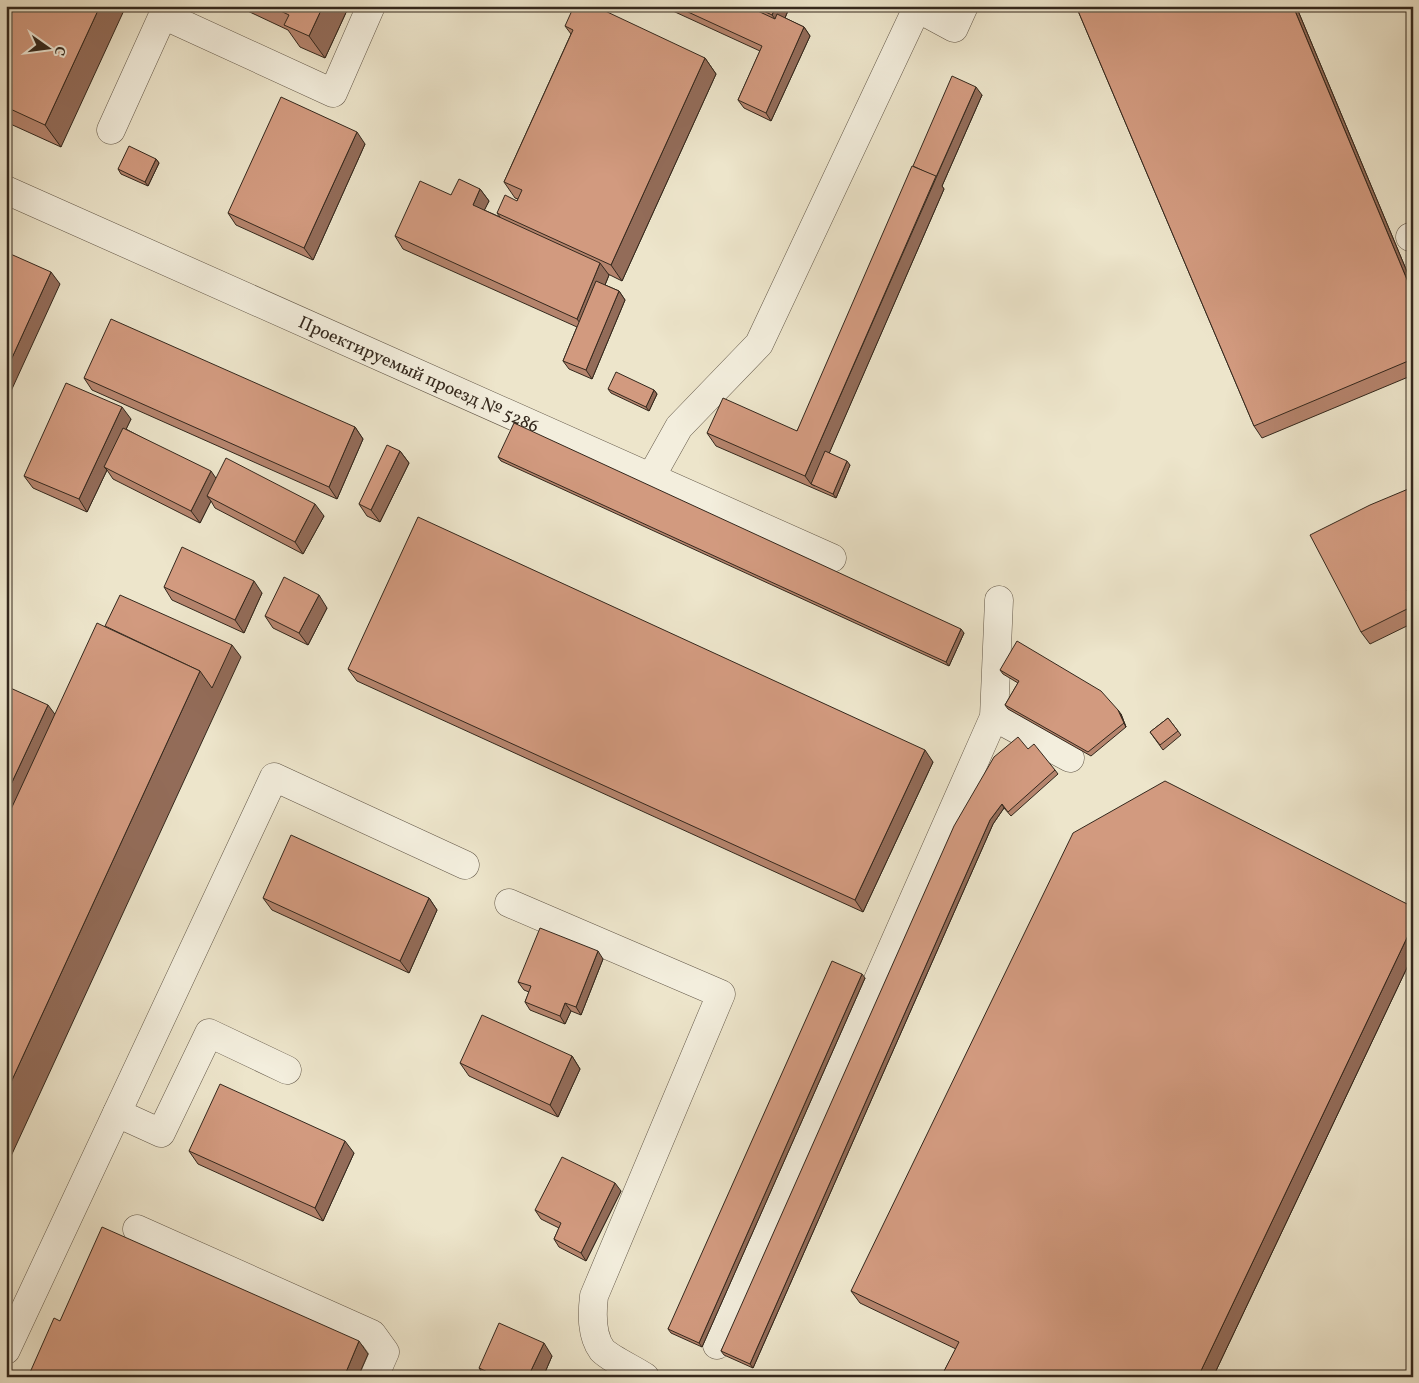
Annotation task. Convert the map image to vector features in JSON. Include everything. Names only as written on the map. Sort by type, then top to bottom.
[{"type":"street","points":[[111,130],[163,15],[333,92],[371,6]]},
{"type":"street","points":[[651,477],[679,427],[759,344],[915,7],[954,28],[964,6]]},
{"type":"street","name":"Проектируемый проезд № 5286","points":[[6,190],[832,558]]},
{"type":"street","points":[[717,1345],[994,716],[999,600]]},
{"type":"street","points":[[994,716],[1070,758]]},
{"type":"street","points":[[6,1350],[274,777],[465,865]]},
{"type":"street","points":[[509,903],[721,994],[594,1296],[592,1314],[595,1333],[602,1350],[646,1377]]},
{"type":"street","points":[[117,1113],[161,1134],[209,1033],[287,1070]]},
{"type":"street","points":[[137,1229],[372,1334],[385,1352],[374,1377]]},
{"type":"building","points":[[7,6],[100,6],[45,125],[6,107]]},
{"type":"building","points":[[270,6],[323,6],[309,36],[284,25],[289,15]]},
{"type":"building","points":[[574,6],[592,6],[603,10],[705,58],[611,265],[497,213],[505,195],[517,201],[522,190],[504,182],[573,30],[565,26]]},
{"type":"building","points":[[675,6],[747,6],[775,19],[777,14],[804,27],[766,113],[738,100],[762,46]]},
{"type":"building","points":[[753,6],[776,6],[772,15]]},
{"type":"building","points":[[1076,6],[1293,6],[1413,294],[1413,359],[1254,426]]},
{"type":"building","points":[[952,76],[976,87],[936,177],[913,166]]},
{"type":"building","points":[[281,97],[357,132],[304,248],[228,213]]},
{"type":"building","points":[[129,146],[156,159],[145,182],[118,169]]},
{"type":"building","points":[[912,166],[936,176],[805,476],[707,433],[723,398],[797,431]]},
{"type":"building","points":[[459,179],[480,189],[473,205],[600,263],[577,319],[395,236],[420,181],[451,195]]},
{"type":"building","points":[[6,252],[51,272],[6,371]]},
{"type":"building","points":[[596,281],[619,291],[586,370],[563,361]]},
{"type":"building","points":[[111,319],[355,427],[329,487],[84,378]]},
{"type":"building","points":[[616,372],[654,390],[646,407],[608,389]]},
{"type":"building","points":[[66,383],[122,407],[79,499],[24,476]]},
{"type":"building","points":[[514,423],[961,629],[946,662],[498,457]]},
{"type":"building","points":[[123,428],[211,471],[191,511],[104,467]]},
{"type":"building","points":[[387,445],[400,451],[371,510],[359,504]]},
{"type":"building","points":[[825,451],[847,461],[833,494],[811,484]]},
{"type":"building","points":[[226,458],[315,504],[295,542],[207,496]]},
{"type":"building","points":[[1413,487],[1413,587],[1407,590],[1413,606],[1361,632],[1310,535],[1370,505]]},
{"type":"building","points":[[418,517],[925,750],[855,900],[348,669]]},
{"type":"building","points":[[182,547],[254,581],[235,620],[164,587]]},
{"type":"building","points":[[284,577],[319,595],[299,633],[265,616]]},
{"type":"building","points":[[120,595],[232,645],[212,688],[200,671],[105,626]]},
{"type":"building","points":[[97,623],[200,671],[6,1093],[6,820]]},
{"type":"building","points":[[1017,641],[1101,691],[1118,710],[1124,723],[1088,752],[1005,705],[1019,681],[1000,670]]},
{"type":"building","points":[[6,686],[48,705],[6,795]]},
{"type":"building","points":[[1168,718],[1178,731],[1160,745],[1150,732]]},
{"type":"building","points":[[1018,737],[1028,749],[1034,744],[1055,770],[1008,812],[1002,804],[990,820],[750,1364],[721,1351],[954,826],[994,757]]},
{"type":"building","points":[[1165,781],[1413,907],[1413,925],[1198,1377],[941,1377],[959,1342],[851,1291],[1073,833]]},
{"type":"building","points":[[291,835],[429,898],[400,961],[263,898]]},
{"type":"building","points":[[540,928],[598,951],[576,1007],[565,1003],[560,1016],[525,1002],[531,986],[518,982]]},
{"type":"building","points":[[832,961],[862,974],[699,1343],[668,1329]]},
{"type":"building","points":[[482,1015],[572,1056],[550,1105],[460,1063]]},
{"type":"building","points":[[220,1084],[345,1141],[315,1208],[189,1151]]},
{"type":"building","points":[[562,1157],[615,1183],[581,1253],[554,1239],[561,1223],[535,1210]]},
{"type":"building","points":[[102,1227],[359,1341],[344,1377],[28,1377],[54,1318],[60,1321]]},
{"type":"building","points":[[499,1323],[544,1343],[528,1377],[498,1377],[479,1368]]},
{"type":"building","points":[[752,1372],[761,1377],[749,1377]]}]
